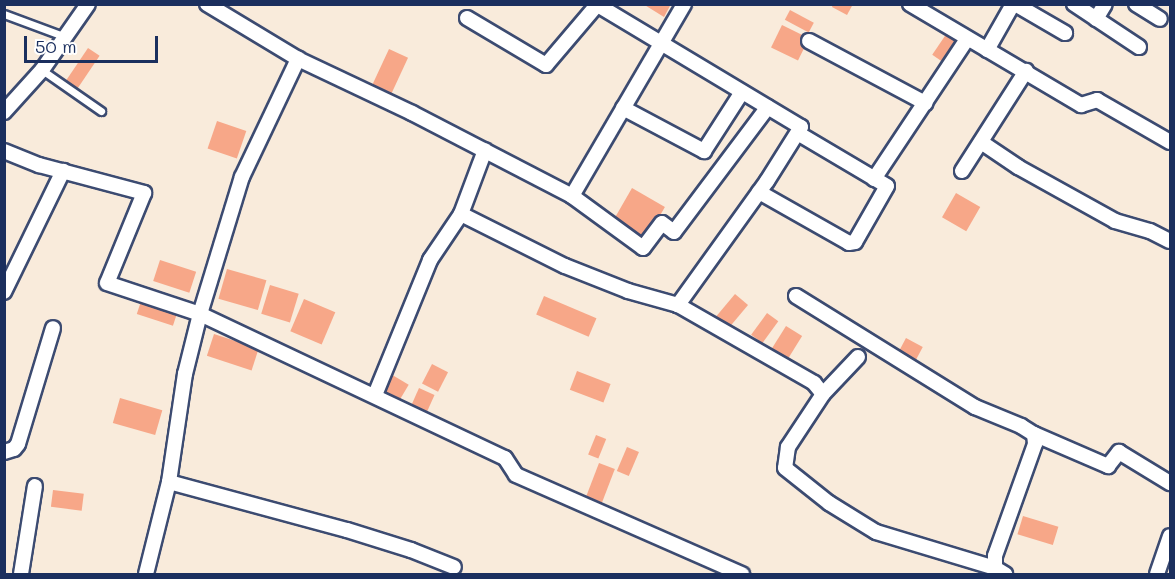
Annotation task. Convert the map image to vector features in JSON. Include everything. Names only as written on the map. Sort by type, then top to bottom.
[{"type":"street","points":[[4,112],[42,70],[88,4]]},
{"type":"street","points":[[207,4],[298,59],[485,150],[572,196],[643,249],[662,223],[674,232],[768,106]]},
{"type":"street","points":[[572,196],[684,4]]},
{"type":"street","points":[[910,4],[1081,105],[1097,100],[1170,142]]},
{"type":"street","points":[[987,50],[1014,4],[1065,33]]},
{"type":"street","points":[[1074,4],[1139,47]]},
{"type":"street","points":[[1095,19],[1105,4]]},
{"type":"street","points":[[1136,4],[1160,20]]},
{"type":"street","points":[[467,18],[546,65],[597,5],[660,45],[799,125],[799,134],[678,305]]},
{"type":"street","points":[[874,179],[967,39]]},
{"type":"street","points":[[809,40],[925,103]]},
{"type":"street","points":[[146,574],[169,482],[185,374],[200,314],[248,162],[298,59]]},
{"type":"street","points":[[962,171],[1026,71]]},
{"type":"street","points":[[623,108],[704,151],[742,92]]},
{"type":"street","points":[[759,192],[849,243],[855,242],[886,186],[799,134]]},
{"type":"street","points":[[713,137],[734,152]]},
{"type":"street","points":[[981,142],[1018,167],[1115,221],[1150,231],[1170,241]]},
{"type":"street","points":[[375,395],[430,260],[461,214],[485,150]]},
{"type":"street","points":[[4,151],[63,171],[144,193],[107,283],[200,314],[505,458],[516,475],[742,574]]},
{"type":"street","points":[[4,292],[63,171]]},
{"type":"street","points":[[461,214],[565,266],[628,291],[678,305],[814,383],[823,394]]},
{"type":"street","points":[[796,296],[966,402],[1108,466],[1119,452],[1170,483]]},
{"type":"street","points":[[4,452],[14,449],[18,444],[53,328]]},
{"type":"street","points":[[858,357],[823,394],[788,447],[785,468],[828,503],[876,532],[1000,571]]},
{"type":"street","points":[[1000,571],[995,556],[1035,444],[1034,434]]},
{"type":"street","points":[[169,482],[347,530],[411,550],[454,567]]},
{"type":"street","points":[[21,574],[35,486]]},
{"type":"street","points":[[1157,574],[1170,536]]},
{"type":"lane","points":[[4,14],[66,37]]},
{"type":"lane","points":[[42,70],[101,111]]},
{"type":"building","points":[[643,4],[671,4],[664,17]]},
{"type":"building","points":[[833,4],[853,4],[847,15],[832,7]]},
{"type":"building","points":[[790,10],[814,23],[809,32],[785,20]]},
{"type":"building","points":[[782,25],[809,38],[798,61],[771,47]]},
{"type":"building","points":[[949,30],[964,40],[947,65],[932,55]]},
{"type":"building","points":[[88,48],[100,56],[77,90],[65,82]]},
{"type":"building","points":[[389,49],[408,58],[391,94],[372,85]]},
{"type":"building","points":[[217,121],[246,131],[237,159],[208,148]]},
{"type":"building","points":[[632,188],[665,207],[646,240],[613,221]]},
{"type":"building","points":[[956,193],[980,207],[966,231],[942,217]]},
{"type":"building","points":[[160,260],[196,272],[189,293],[153,281]]},
{"type":"building","points":[[227,269],[266,280],[258,310],[218,299]]},
{"type":"building","points":[[270,285],[299,294],[290,322],[261,314]]},
{"type":"building","points":[[735,294],[748,305],[729,327],[716,316]]},
{"type":"building","points":[[143,295],[179,307],[173,326],[137,314]]},
{"type":"building","points":[[544,296],[596,318],[589,337],[536,314]]},
{"type":"building","points":[[304,299],[335,312],[322,345],[290,331]]},
{"type":"building","points":[[767,313],[778,321],[762,343],[751,335]]},
{"type":"building","points":[[786,326],[802,336],[787,361],[771,351]]},
{"type":"building","points":[[214,334],[259,349],[252,370],[207,356]]},
{"type":"building","points":[[906,338],[923,347],[915,362],[898,353]]},
{"type":"building","points":[[432,364],[448,372],[438,392],[422,384]]},
{"type":"building","points":[[577,371],[611,384],[603,403],[570,390]]},
{"type":"building","points":[[389,373],[409,385],[397,404],[378,392]]},
{"type":"building","points":[[419,388],[435,395],[426,414],[410,407]]},
{"type":"building","points":[[120,398],[162,410],[155,435],[113,423]]},
{"type":"building","points":[[596,435],[606,439],[598,459],[588,454]]},
{"type":"building","points":[[627,447],[639,452],[629,476],[617,471]]},
{"type":"building","points":[[599,463],[615,469],[601,505],[585,498]]},
{"type":"building","points":[[53,490],[84,494],[82,511],[51,507]]},
{"type":"building","points":[[1023,516],[1058,527],[1053,545],[1017,534]]}]
